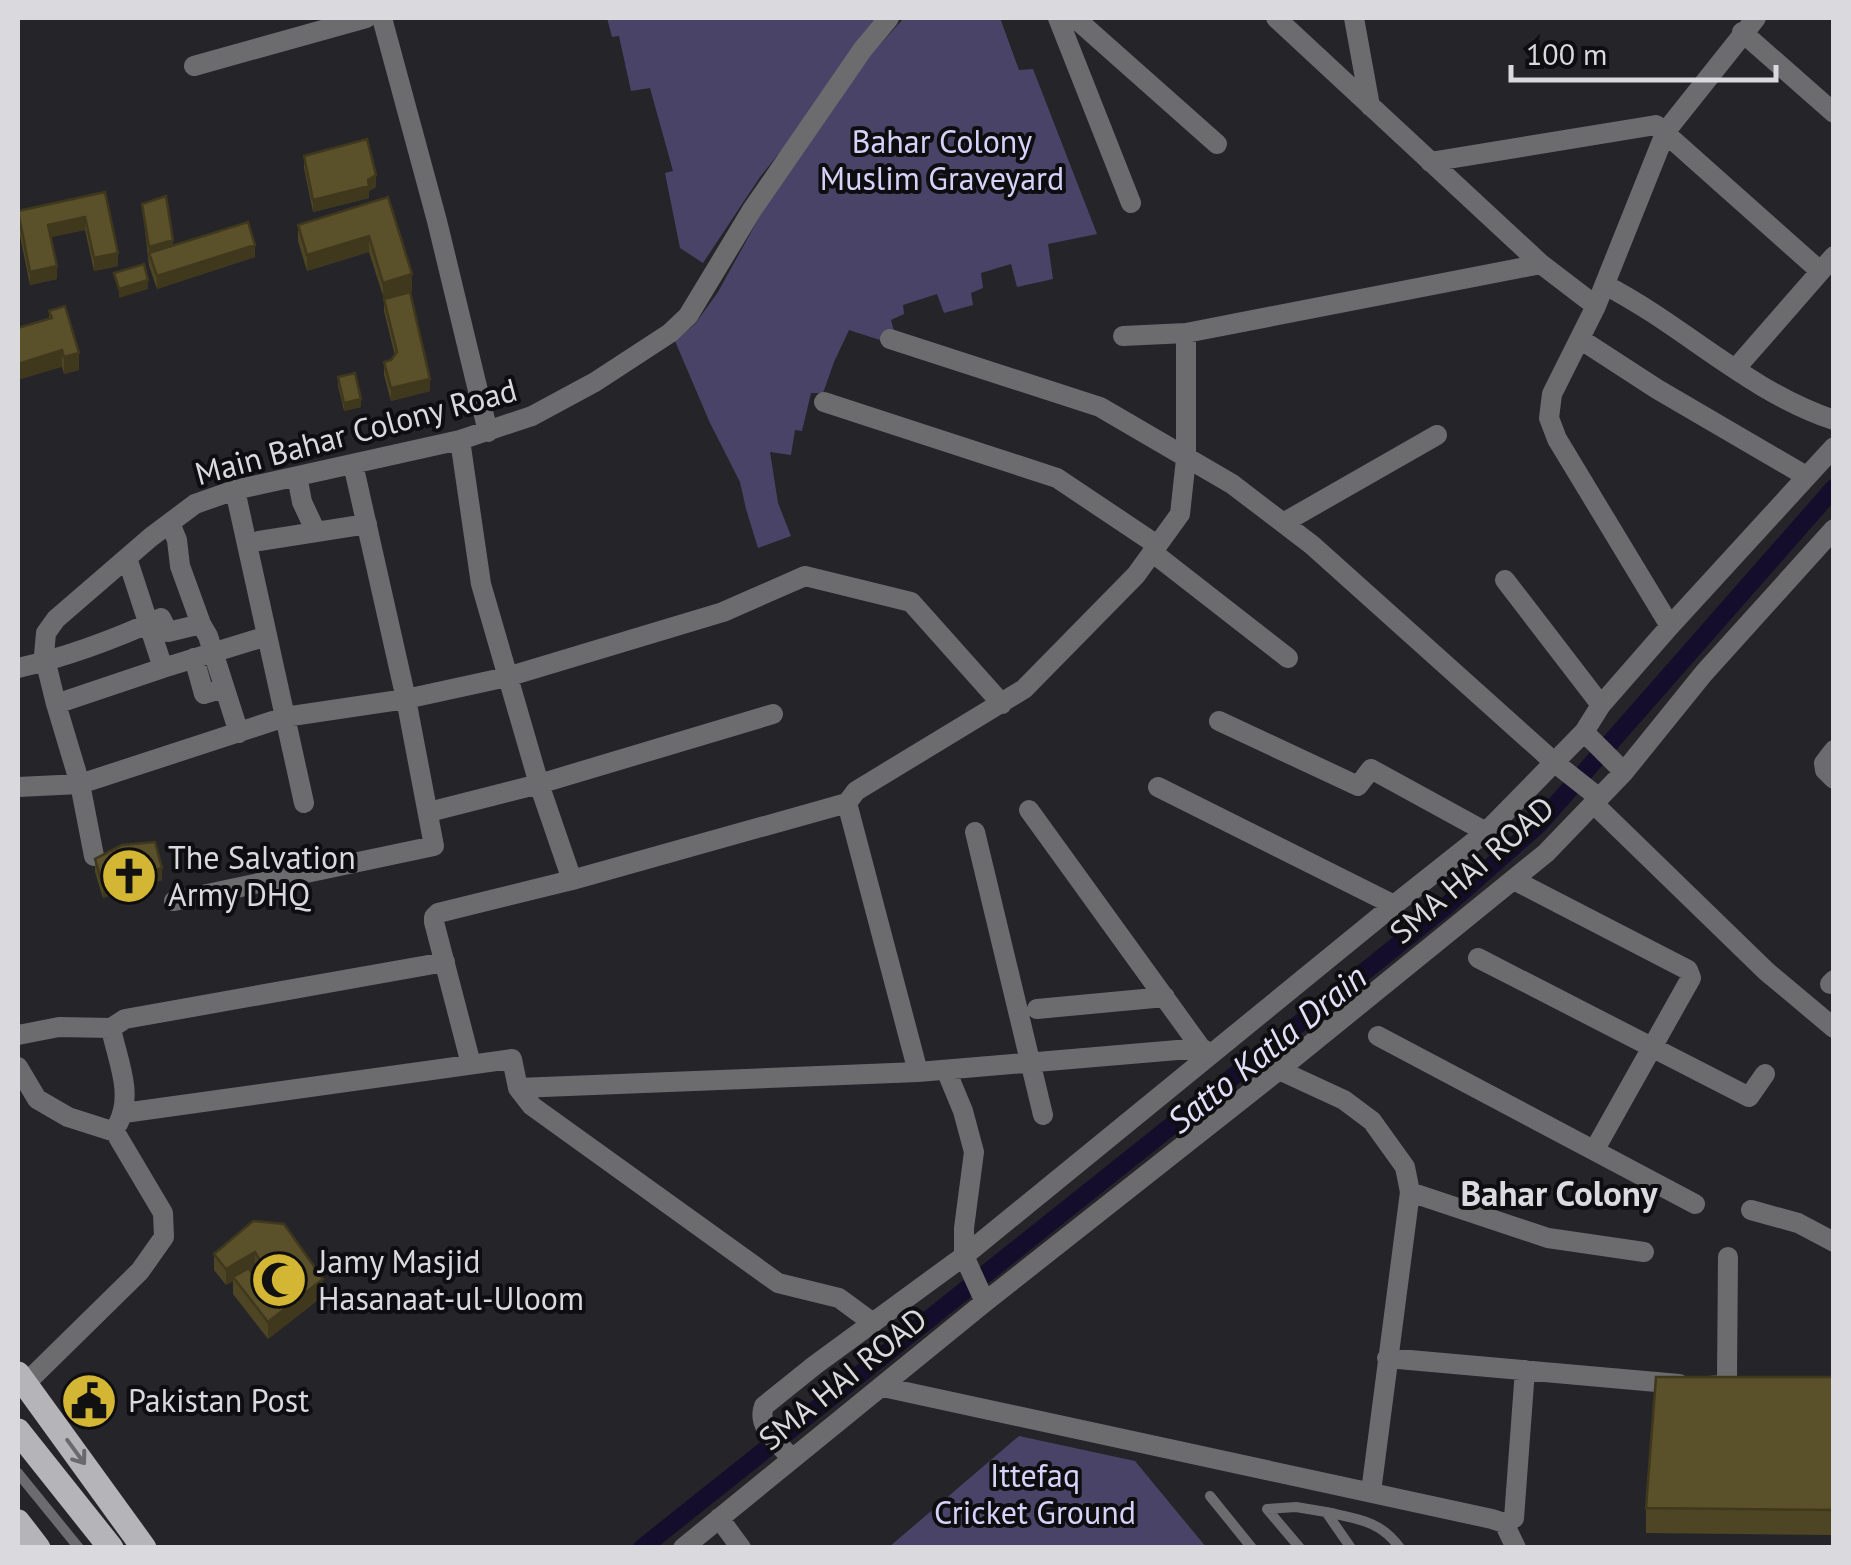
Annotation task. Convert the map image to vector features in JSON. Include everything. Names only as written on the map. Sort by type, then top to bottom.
[{"type":"main road","points":[[21,1379],[144,1548]]},
{"type":"main road","points":[[18,1430],[111,1548]]},
{"type":"main road","points":[[18,1522],[38,1548]]},
{"type":"street","points":[[194,66],[366,18]]},
{"type":"street","points":[[382,18],[488,432]]},
{"type":"street","name":"Main Bahar Colony Road","points":[[94,856],[80,784],[44,654],[46,633],[56,620],[194,504],[235,490],[488,432],[532,416],[596,382],[661,340],[688,316],[752,210],[863,49],[890,18]]},
{"type":"street","points":[[1058,18],[1131,203]]},
{"type":"street","points":[[1075,18],[1216,144]]},
{"type":"street","points":[[1276,18],[1542,264],[1596,306]]},
{"type":"street","points":[[1354,18],[1370,106]]},
{"type":"street","points":[[1670,626],[1557,438],[1548,418],[1552,394],[1596,306],[1666,131],[1749,25],[1834,114]]},
{"type":"street","points":[[1430,162],[1656,125],[1666,131],[1827,264],[1736,368]]},
{"type":"street","points":[[1124,336],[1186,334],[1542,264]]},
{"type":"street","points":[[1605,285],[1778,396],[1834,420]]},
{"type":"street","points":[[471,1064],[434,922],[438,913],[848,804],[856,791],[1024,689],[1136,575],[1180,514],[1186,459],[1186,334]]},
{"type":"street","points":[[1580,338],[1657,390],[1806,476]]},
{"type":"street","points":[[890,339],[1100,407],[1232,484],[1312,545],[1561,767],[1766,971],[1834,1028]]},
{"type":"street","points":[[824,402],[1057,478],[1155,549],[1288,658]]},
{"type":"street","points":[[1284,524],[1437,435]]},
{"type":"street","points":[[460,440],[481,584],[539,784],[572,880]]},
{"type":"street","points":[[789,1455],[763,1423],[764,1406],[872,1323],[967,1262],[1206,1051],[1486,832],[1561,767],[1590,738],[1601,705],[1834,447]]},
{"type":"street","points":[[174,901],[434,846],[406,699],[353,464]]},
{"type":"street","points":[[297,476],[302,502],[316,532]]},
{"type":"street","points":[[235,490],[304,803]]},
{"type":"street","points":[[170,523],[180,566],[201,624],[204,655],[224,688],[238,733]]},
{"type":"street","points":[[259,540],[366,524]]},
{"type":"street","name":"SMA HAI ROAD","points":[[695,1544],[789,1455],[883,1387],[983,1296],[1279,1070],[1546,854],[1834,530]]},
{"type":"street","points":[[127,558],[163,668]]},
{"type":"street","points":[[18,787],[80,784],[285,717],[406,699],[507,677],[723,612],[805,576],[911,602],[1002,704]]},
{"type":"street","points":[[1505,580],[1601,705]]},
{"type":"street","points":[[18,668],[113,639],[161,618],[168,632],[201,624]]},
{"type":"street","points":[[56,704],[267,636]]},
{"type":"street","points":[[429,812],[539,784],[773,714]]},
{"type":"street","points":[[1219,721],[1358,786],[1371,769],[1486,832]]},
{"type":"street","points":[[1590,738],[1620,767]]},
{"type":"street","points":[[1834,750],[1824,763],[1824,770],[1834,779]]},
{"type":"street","points":[[1158,787],[1394,904]]},
{"type":"street","points":[[848,804],[918,1072]]},
{"type":"street","points":[[1029,810],[1206,1051]]},
{"type":"street","points":[[975,832],[1044,1114]]},
{"type":"street","points":[[1514,880],[1688,970],[1691,978],[1595,1149]]},
{"type":"street","points":[[1478,958],[1749,1097],[1764,1074]]},
{"type":"street","points":[[18,1034],[59,1027],[110,1028],[125,1019],[444,962]]},
{"type":"street","points":[[1037,1009],[1165,997]]},
{"type":"street","points":[[110,1028],[125,1087],[124,1113],[114,1132]]},
{"type":"street","points":[[1378,1036],[1695,1204]]},
{"type":"street","points":[[518,1088],[918,1072],[1206,1051]]},
{"type":"street","points":[[124,1113],[512,1059],[518,1088],[532,1106],[778,1283],[839,1298],[872,1323]]},
{"type":"street","points":[[18,1067],[37,1099],[68,1118],[114,1132],[162,1212],[164,1237],[140,1271],[21,1379]]},
{"type":"street","points":[[946,1070],[974,1152],[966,1204],[967,1262],[983,1296]]},
{"type":"street","points":[[1279,1070],[1344,1100],[1372,1121],[1405,1167],[1410,1192],[1371,1492]]},
{"type":"street","points":[[1410,1192],[1548,1238],[1644,1252]]},
{"type":"street","points":[[1752,1210],[1798,1223],[1834,1242]]},
{"type":"street","points":[[1387,1358],[1724,1385],[1728,1258]]},
{"type":"street","points":[[883,1387],[1504,1523],[1514,1518],[1525,1370]]},
{"type":"street","points":[[719,1518],[742,1548]]},
{"type":"street","points":[[1504,1523],[1516,1548]]},
{"type":"lane","points":[[18,1473],[79,1548]]},
{"type":"lane","points":[[1210,1496],[1252,1548]]},
{"type":"lane","points":[[1300,1548],[1267,1510],[1296,1507],[1370,1521],[1400,1548]]},
{"type":"lane","points":[[1326,1512],[1352,1548]]},
{"type":"green space","points":[[607,18],[878,18],[760,177],[703,263],[680,248],[665,173],[673,171],[650,88],[631,91],[619,36],[612,37]]},
{"type":"green space","name":"Bahar Colony Muslim Graveyard","points":[[904,18],[1000,18],[1019,70],[1033,69],[1097,234],[1048,244],[1053,279],[1017,287],[1011,264],[981,273],[983,288],[971,293],[973,305],[944,313],[937,294],[903,305],[904,314],[891,320],[894,331],[880,340],[849,330],[823,393],[811,393],[802,431],[795,430],[791,455],[770,452],[778,503],[791,536],[758,548],[740,482],[675,341],[695,324],[718,292],[771,196],[872,53]]},
{"type":"green space","name":"Ittefaq Cricket Ground","points":[[1019,1436],[1135,1461],[1206,1547],[889,1547]]},
{"type":"building","points":[[367,139],[376,175],[368,180],[369,186],[313,200],[304,156]]},
{"type":"building","points":[[105,192],[118,253],[94,258],[85,217],[48,225],[57,266],[30,272],[18,211]]},
{"type":"building","points":[[166,196],[173,240],[149,247],[142,204]]},
{"type":"building","points":[[388,197],[412,274],[383,283],[369,236],[307,255],[298,225]]},
{"type":"building","points":[[248,222],[255,245],[157,276],[149,253]]},
{"type":"building","points":[[144,264],[148,280],[119,289],[114,273]]},
{"type":"building","points":[[410,292],[430,379],[391,388],[384,362],[397,352],[384,299]]},
{"type":"building","points":[[65,306],[79,353],[64,357],[62,350],[18,364],[18,328],[52,318],[49,311]]},
{"type":"building","points":[[355,373],[361,399],[344,403],[338,377]]},
{"type":"building","points":[[155,842],[162,868],[103,886],[95,859],[122,845]]},
{"type":"building","points":[[253,1221],[284,1224],[323,1279],[268,1322],[233,1277],[249,1268],[266,1297],[277,1291],[255,1252],[226,1269],[214,1254]]},
{"type":"building","points":[[1656,1377],[1834,1377],[1834,1510],[1646,1508]]},
{"type":"waterway","name":"Satto Katla Drain","points":[[642,1548],[1445,907],[1539,824],[1834,488]]},
{"type":"place","name":"The Salvation Army DHQ","points":[[129,876]]},
{"type":"place","name":"Jamy Masjid Hasanaat-ul-Uloom","points":[[279,1280]]},
{"type":"place","name":"Pakistan Post","points":[[89,1401]]},
{"type":"district","name":"Bahar Colony","points":[[1559,1194]]}]
